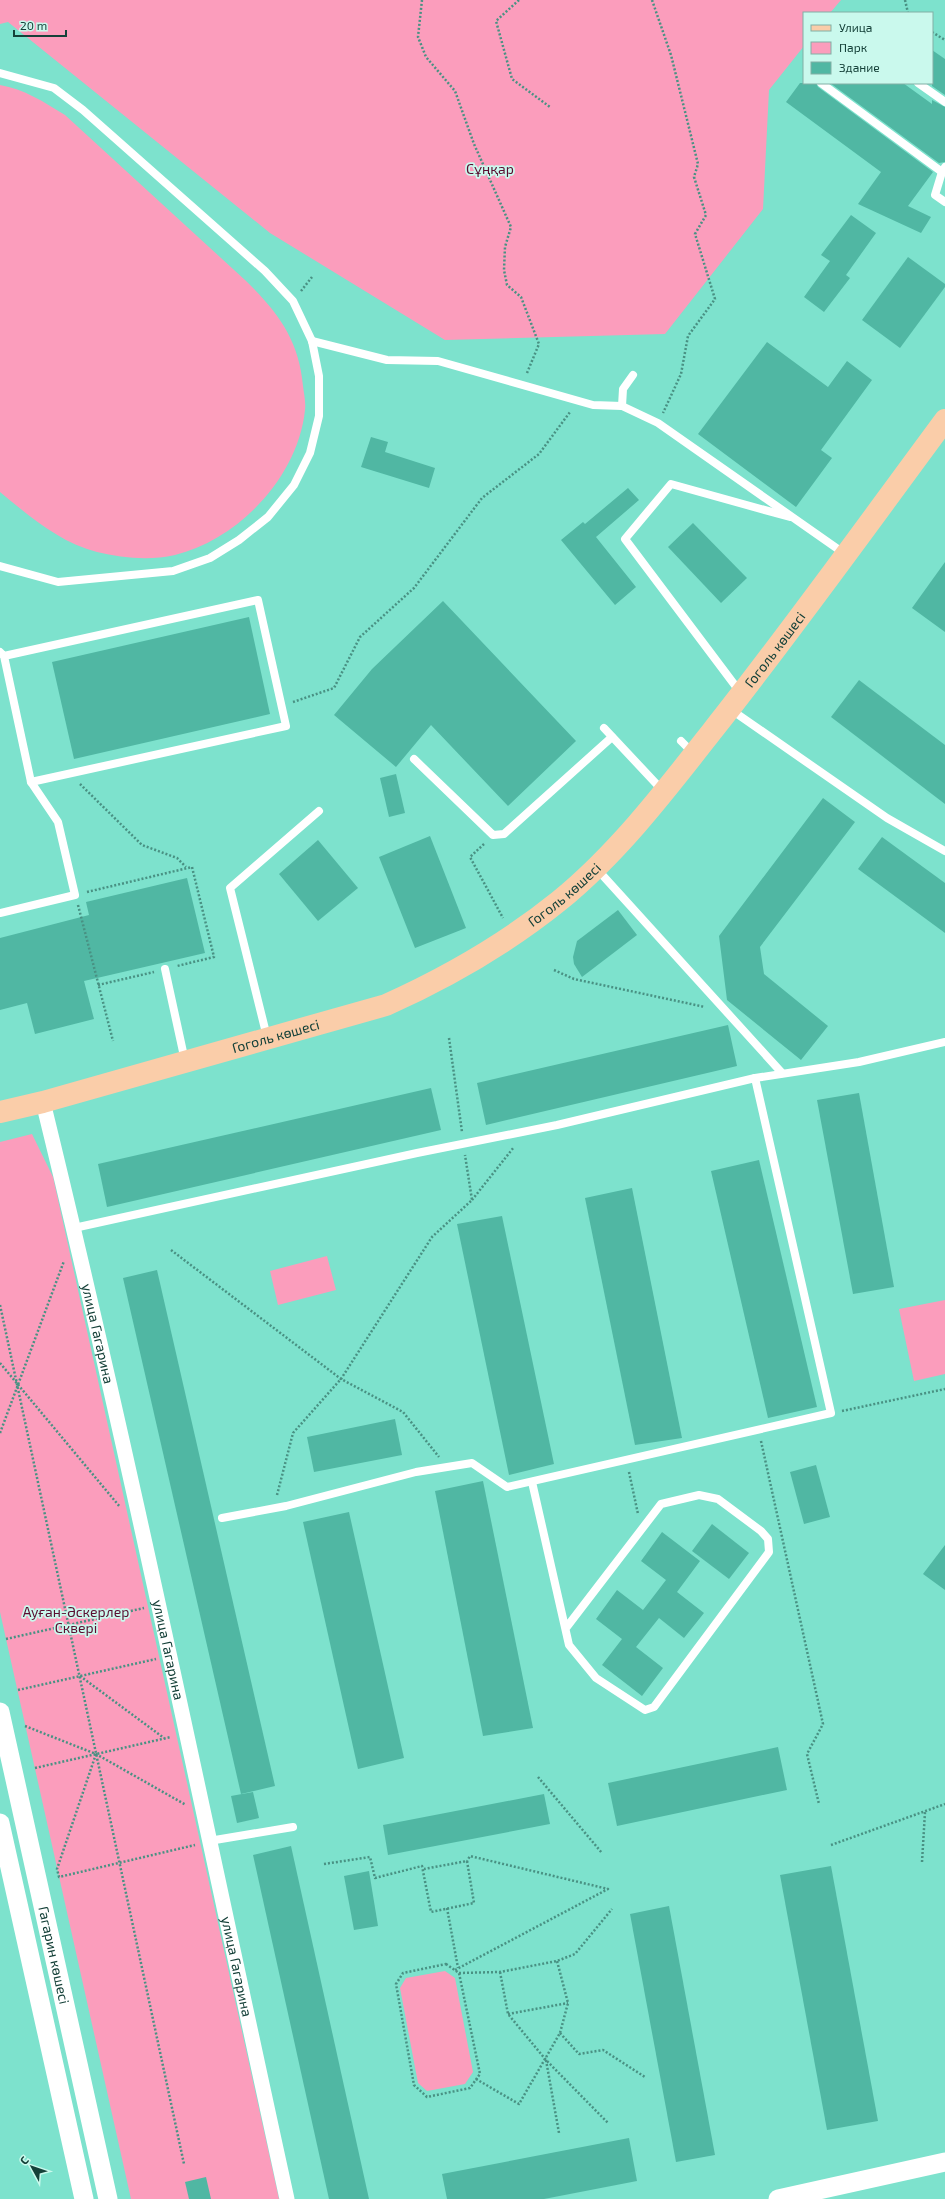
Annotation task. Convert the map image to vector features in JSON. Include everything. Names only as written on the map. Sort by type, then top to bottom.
[{"type":"main road","name":"Гоголь көшесі","points":[[0,1112],[43,1102],[186,1062],[386,1004],[415,992],[481,954],[518,931],[559,901],[596,868],[664,793],[688,748],[736,702],[945,420]]},
{"type":"street","name":"улица Гагарина","points":[[43,1102],[74,1228],[146,1543],[204,1842],[287,2199]]},
{"type":"street","name":"Гагарин көшесі","points":[[0,1712],[108,2199]]},
{"type":"street","name":"Гагарин көшесі","points":[[0,1823],[84,2199]]},
{"type":"street","points":[[778,2199],[945,2162]]},
{"type":"lane","points":[[0,73],[54,88],[72,102],[265,271],[292,301],[312,341],[319,376],[319,416],[310,453],[294,485],[268,516],[239,540],[210,558],[173,572],[142,576],[58,582],[0,566]]},
{"type":"lane","points":[[821,84],[943,170],[935,196],[945,202]]},
{"type":"lane","points":[[919,84],[945,102]]},
{"type":"lane","points":[[312,341],[387,360],[438,361],[594,405],[622,406],[658,422],[846,554]]},
{"type":"lane","points":[[622,406],[623,389],[633,375]]},
{"type":"lane","points":[[796,518],[671,484],[625,539],[736,702],[887,818],[945,850]]},
{"type":"lane","points":[[0,913],[76,895],[58,822],[31,782],[2,654],[258,600],[286,726],[31,782]]},
{"type":"lane","points":[[604,728],[664,793]]},
{"type":"lane","points":[[414,758],[493,835],[498,836],[504,834],[612,736]]},
{"type":"lane","points":[[267,1038],[230,888],[319,811]]},
{"type":"lane","points":[[596,868],[782,1073]]},
{"type":"lane","points":[[165,969],[186,1062]]},
{"type":"lane","points":[[74,1228],[526,1131],[755,1078],[859,1062],[945,1042]]},
{"type":"lane","points":[[222,1518],[273,1509],[416,1472],[472,1463],[507,1487],[831,1413],[755,1078]]},
{"type":"lane","points":[[532,1482],[566,1628],[570,1645],[596,1678],[645,1710],[654,1707],[770,1552],[768,1540],[761,1531],[718,1499],[699,1494],[661,1504],[566,1628]]},
{"type":"lane","points":[[204,1842],[292,1827]]},
{"type":"path","points":[[422,0],[418,37],[426,57],[455,91],[474,144],[511,227],[505,247],[504,270],[507,285],[521,297],[539,344],[523,385]]},
{"type":"path","points":[[520,0],[496,21],[512,79],[550,107]]},
{"type":"path","points":[[652,0],[670,55],[698,164],[694,177],[706,215],[696,234],[715,299],[688,336],[681,374],[658,422]]},
{"type":"path","points":[[905,0],[908,12]]},
{"type":"path","points":[[933,33],[945,40]]},
{"type":"path","points":[[292,301],[312,277]]},
{"type":"path","points":[[281,706],[334,688],[360,637],[414,588],[482,498],[539,454],[579,400]]},
{"type":"path","points":[[69,774],[142,845],[177,858],[186,868]]},
{"type":"path","points":[[493,835],[470,857],[504,920]]},
{"type":"path","points":[[98,985],[214,957],[192,866],[76,895],[98,985],[113,1041]]},
{"type":"path","points":[[554,970],[574,979],[729,1013]]},
{"type":"path","points":[[449,1038],[472,1200]]},
{"type":"path","points":[[273,1509],[293,1434],[341,1379],[432,1238],[472,1200],[526,1131]]},
{"type":"path","points":[[171,1250],[341,1379],[403,1412],[447,1467]]},
{"type":"path","points":[[0,1433],[66,1255]]},
{"type":"path","points":[[0,1305],[184,2164]]},
{"type":"path","points":[[0,1363],[123,1511]]},
{"type":"path","points":[[831,1413],[945,1389]]},
{"type":"path","points":[[759,1430],[823,1724],[807,1754],[819,1804]]},
{"type":"path","points":[[626,1460],[642,1529]]},
{"type":"path","points":[[6,1639],[148,1607]]},
{"type":"path","points":[[18,1690],[159,1658]]},
{"type":"path","points":[[80,1676],[165,1738]]},
{"type":"path","points":[[25,1726],[96,1754],[193,1809]]},
{"type":"path","points":[[35,1768],[176,1736]]},
{"type":"path","points":[[96,1754],[57,1869],[59,1877],[204,1842]]},
{"type":"path","points":[[538,1777],[602,1853]]},
{"type":"path","points":[[831,1845],[945,1804]]},
{"type":"path","points":[[922,1862],[924,1812]]},
{"type":"path","points":[[424,1869],[431,1912],[474,1903],[467,1861],[470,1856],[608,1889],[454,1970]]},
{"type":"path","points":[[324,1864],[370,1857],[375,1878],[422,1866],[424,1869],[467,1861]]},
{"type":"path","points":[[447,1908],[458,1968]]},
{"type":"path","points":[[459,1973],[480,2074],[470,2088],[427,2097],[414,2085],[396,1984],[403,1973],[446,1964],[459,1973],[500,1972],[557,1961],[575,1954],[612,1909]]},
{"type":"path","points":[[476,2079],[519,2104],[546,2060],[560,2033],[568,2003],[557,1961]]},
{"type":"path","points":[[500,1972],[508,2014],[546,2060],[608,2122]]},
{"type":"path","points":[[508,2014],[568,2003]]},
{"type":"path","points":[[560,2033],[578,2054],[603,2050],[645,2077]]},
{"type":"path","points":[[546,2060],[559,2133]]},
{"type":"green space","name":"Сұңқар","points":[[0,0],[841,0],[831,12],[803,12],[803,47],[769,90],[763,209],[665,334],[445,340],[270,233],[8,22],[0,24]]},
{"type":"green space","points":[[0,85],[26,93],[65,115],[245,280],[277,315],[292,341],[301,370],[305,407],[300,435],[291,459],[278,481],[261,502],[242,520],[221,535],[199,547],[175,555],[155,558],[116,556],[97,552],[83,548],[57,535],[33,519],[0,492]]},
{"type":"green space","name":"Ауған-Әскерлер Сквері","points":[[32,1134],[53,1177],[279,2199],[131,2199],[0,1612],[0,1142]]},
{"type":"green space","points":[[327,1256],[336,1290],[278,1305],[270,1271]]},
{"type":"green space","points":[[945,1300],[945,1374],[914,1381],[899,1309]]},
{"type":"green space","points":[[445,1971],[455,1978],[473,2072],[465,2084],[427,2091],[418,2083],[400,1988],[406,1978]]},
{"type":"building","points":[[933,51],[945,59],[945,95],[932,86]]},
{"type":"building","points":[[800,83],[816,84],[818,87],[933,172],[908,206],[931,217],[921,233],[858,204],[881,172],[786,102]]},
{"type":"building","points":[[831,84],[904,84],[932,104],[932,100],[945,107],[945,162],[939,163]]},
{"type":"building","points":[[851,215],[876,233],[846,275],[850,278],[824,312],[804,297],[830,261],[821,255]]},
{"type":"building","points":[[908,257],[945,284],[945,287],[900,348],[862,320]]},
{"type":"building","points":[[767,342],[828,387],[847,361],[872,380],[821,450],[832,458],[796,507],[698,434]]},
{"type":"building","points":[[371,437],[388,442],[385,452],[435,468],[429,488],[361,467]]},
{"type":"building","points":[[628,488],[639,500],[596,537],[636,587],[615,605],[561,540],[583,522],[585,524]]},
{"type":"building","points":[[693,523],[747,578],[721,603],[668,547]]},
{"type":"building","points":[[945,562],[945,632],[912,608]]},
{"type":"building","points":[[443,601],[576,741],[508,806],[431,725],[396,767],[334,715],[372,669]]},
{"type":"building","points":[[249,617],[270,714],[74,759],[52,662]]},
{"type":"building","points":[[859,680],[945,745],[945,804],[831,717]]},
{"type":"building","points":[[396,774],[405,813],[389,817],[380,778]]},
{"type":"building","points":[[823,798],[855,822],[760,947],[764,974],[828,1026],[801,1060],[727,1000],[719,936]]},
{"type":"building","points":[[430,836],[466,928],[415,948],[379,857]]},
{"type":"building","points":[[882,837],[945,883],[945,933],[858,869]]},
{"type":"building","points":[[318,840],[358,888],[318,921],[279,874]]},
{"type":"building","points":[[187,878],[205,953],[84,981],[94,1019],[35,1034],[27,1003],[0,1010],[0,938],[89,915],[86,902]]},
{"type":"building","points":[[618,910],[637,935],[582,977],[574,964],[573,957],[577,941]]},
{"type":"building","points":[[728,1025],[737,1066],[486,1125],[477,1083]]},
{"type":"building","points":[[431,1088],[441,1130],[107,1207],[98,1164]]},
{"type":"building","points":[[859,1093],[894,1287],[853,1294],[817,1100]]},
{"type":"building","points":[[759,1160],[817,1407],[768,1418],[711,1171]]},
{"type":"building","points":[[632,1188],[682,1438],[635,1445],[585,1198]]},
{"type":"building","points":[[502,1216],[554,1464],[509,1475],[457,1224]]},
{"type":"building","points":[[157,1270],[275,1786],[241,1794],[123,1278]]},
{"type":"building","points":[[395,1419],[402,1455],[314,1472],[307,1437]]},
{"type":"building","points":[[816,1465],[830,1517],[804,1524],[790,1472]]},
{"type":"building","points":[[483,1481],[533,1728],[483,1736],[435,1491]]},
{"type":"building","points":[[349,1512],[404,1758],[358,1769],[303,1522]]},
{"type":"building","points":[[712,1524],[749,1553],[729,1579],[692,1551]]},
{"type":"building","points":[[662,1532],[700,1561],[677,1592],[704,1613],[684,1638],[659,1618],[636,1647],[663,1668],[642,1696],[602,1665],[622,1639],[596,1619],[617,1590],[643,1610],[666,1580],[641,1561]]},
{"type":"building","points":[[945,1545],[945,1590],[923,1574]]},
{"type":"building","points":[[778,1747],[787,1790],[617,1826],[608,1783]]},
{"type":"building","points":[[253,1792],[259,1818],[237,1823],[231,1796]]},
{"type":"building","points":[[544,1794],[550,1824],[388,1855],[383,1825]]},
{"type":"building","points":[[291,1846],[369,2199],[329,2199],[253,1855]]},
{"type":"building","points":[[831,1866],[878,2121],[827,2130],[780,1875]]},
{"type":"building","points":[[369,1871],[378,1926],[354,1930],[344,1876]]},
{"type":"building","points":[[669,1906],[715,2155],[676,2162],[630,1914]]},
{"type":"building","points":[[629,2138],[637,2181],[544,2199],[447,2199],[442,2174]]},
{"type":"building","points":[[206,2177],[211,2199],[189,2199],[185,2182]]}]
